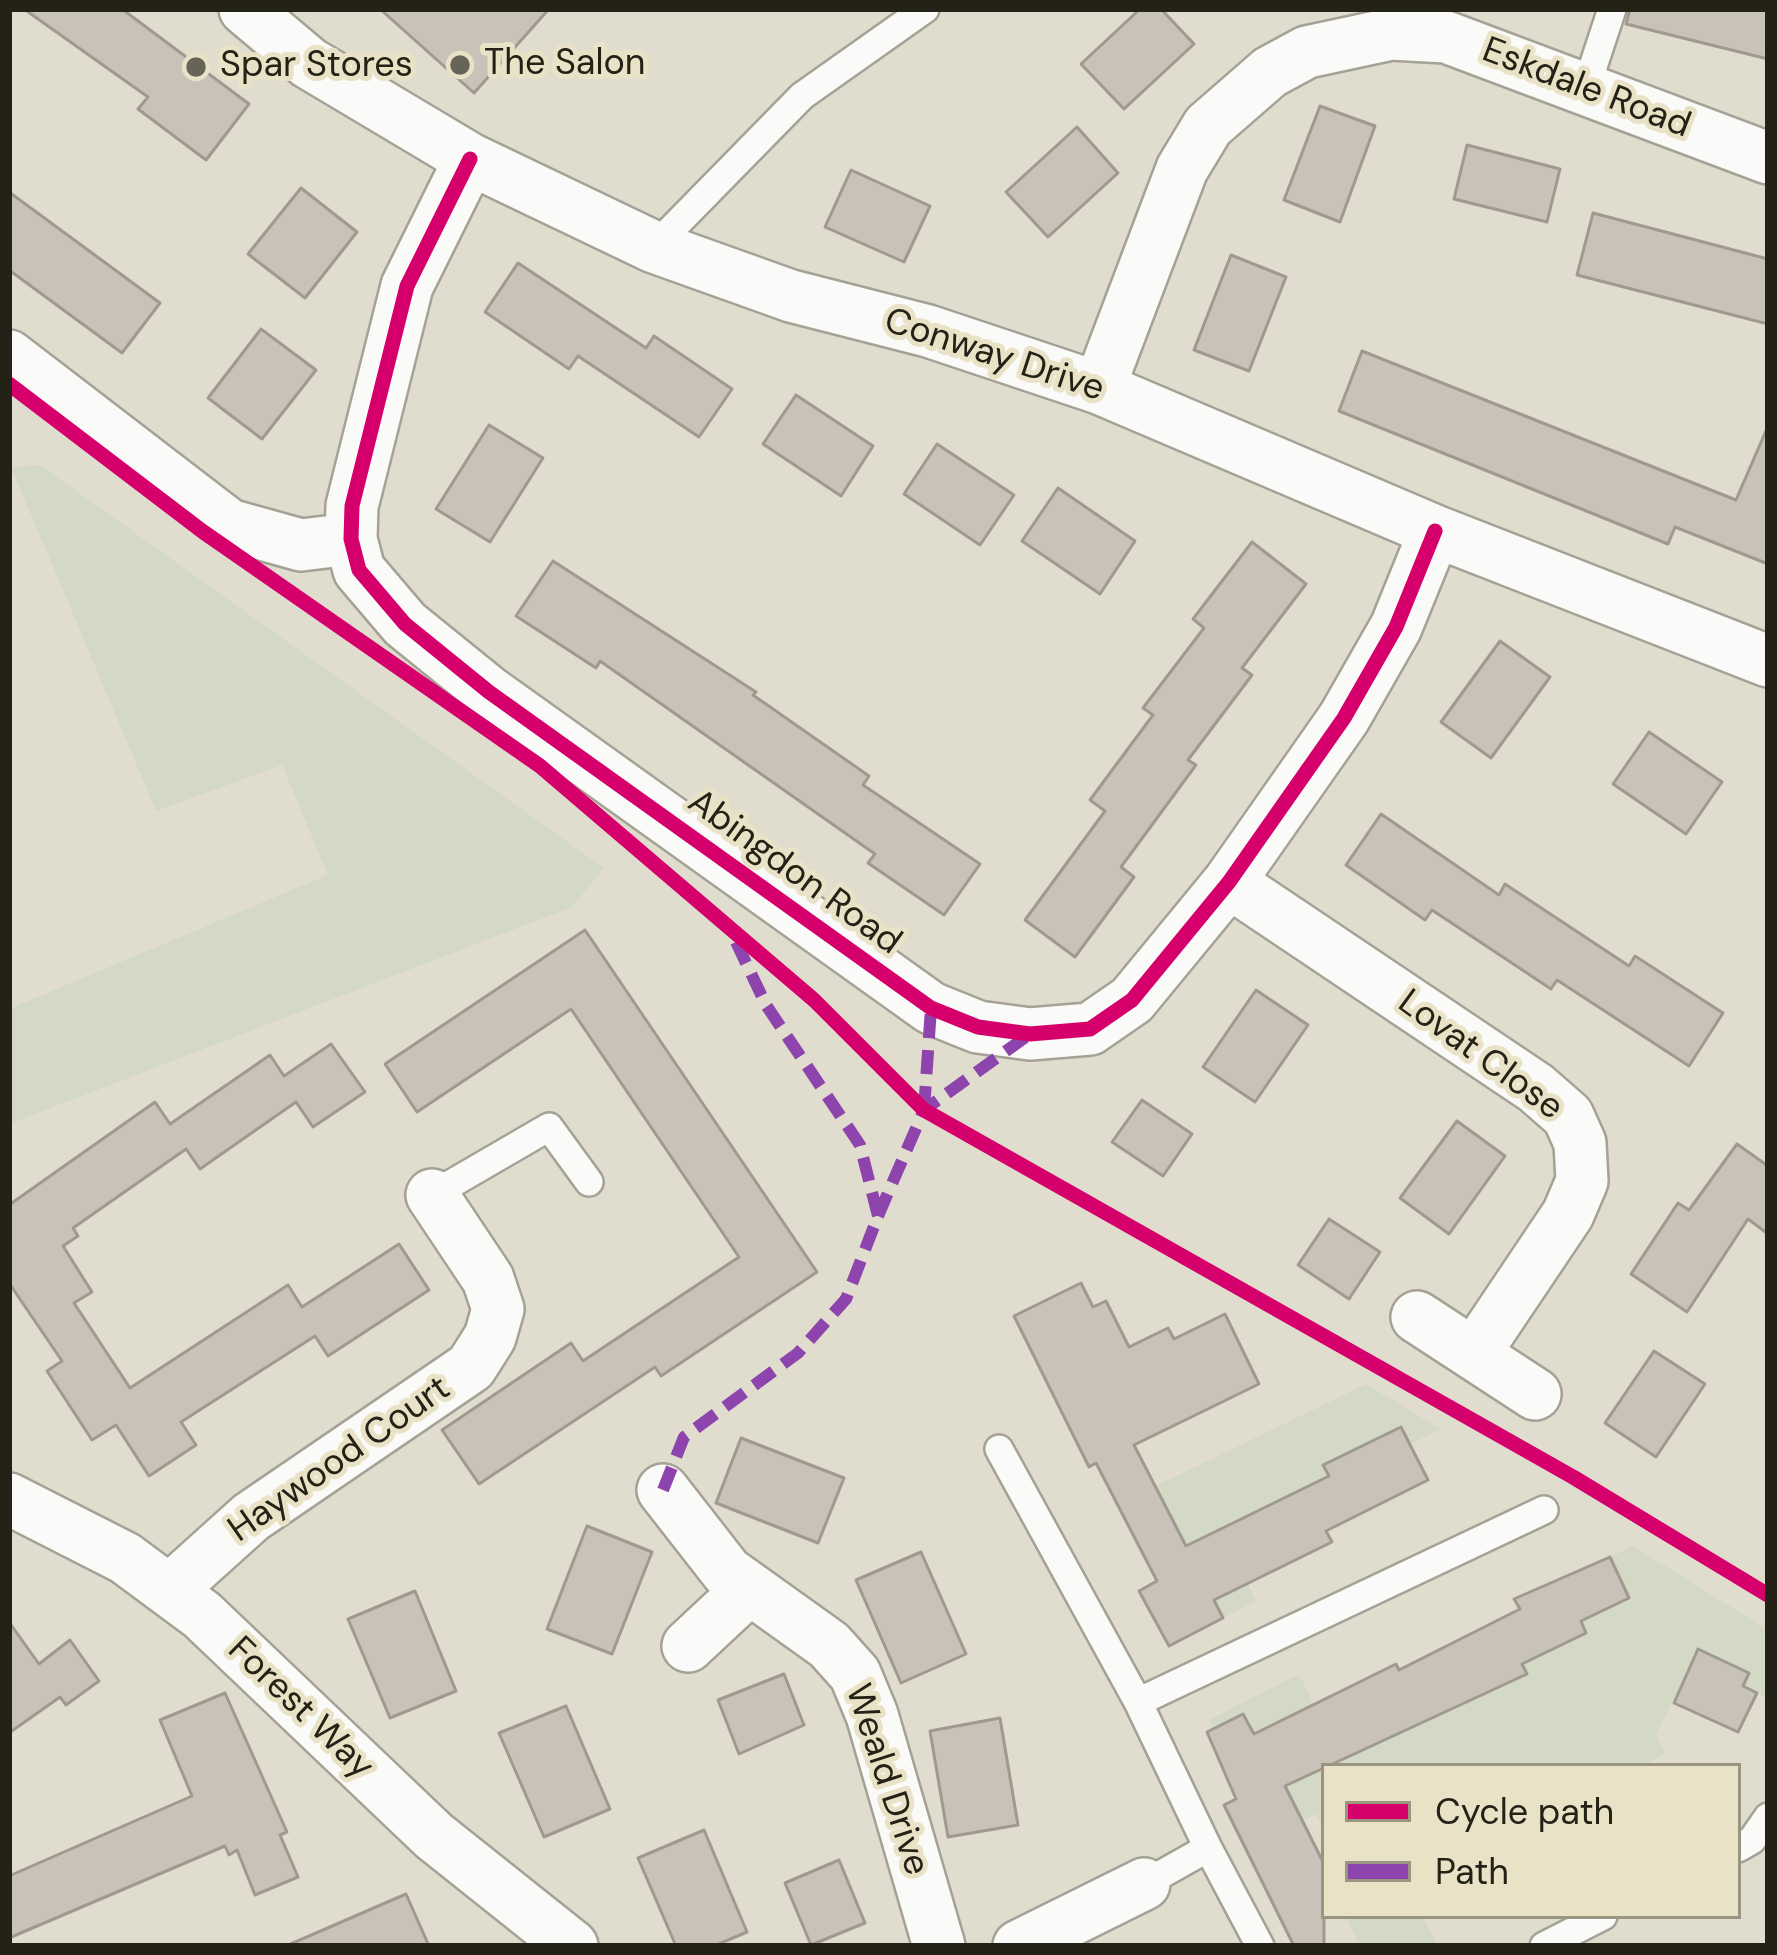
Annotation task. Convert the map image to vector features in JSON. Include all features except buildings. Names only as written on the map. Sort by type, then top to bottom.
[{"type":"street","name":"Conway Drive","points":[[244,9],[309,63],[470,160],[654,247],[790,296],[928,331],[1099,388],[1436,531],[1768,662]]},
{"type":"street","name":"Eskdale Road","points":[[1099,388],[1182,170],[1208,126],[1270,72],[1307,52],[1410,35],[1466,43],[1768,158]]},
{"type":"street","points":[[9,356],[229,525],[301,545],[351,539],[358,470],[406,286],[470,160]]},
{"type":"street","name":"Abingdon Road","points":[[351,539],[359,569],[405,624],[489,692],[931,1008],[978,1027],[1030,1034],[1090,1029],[1132,1000],[1229,883],[1344,718],[1396,627],[1436,531]]},
{"type":"street","name":"Lovat Close","points":[[1229,883],[1536,1088],[1568,1116],[1580,1143],[1582,1181],[1568,1214],[1474,1354]]},
{"type":"street","name":"Haywood Court","points":[[170,1590],[288,1489],[471,1367],[490,1337],[498,1309],[488,1279],[432,1195]]},
{"type":"street","points":[[1417,1317],[1535,1394]]},
{"type":"street","name":"Weald Drive","points":[[663,1490],[709,1552],[749,1589],[829,1645],[855,1674],[872,1715],[939,1946]]},
{"type":"street","name":"Forest Way","points":[[9,1499],[125,1558],[170,1590],[434,1836],[572,1946]]},
{"type":"street","points":[[688,1646],[749,1589]]},
{"type":"street","points":[[1019,1946],[1144,1884]]},
{"type":"lane","points":[[654,247],[802,96],[925,9]]},
{"type":"lane","points":[[1586,88],[1612,9]]},
{"type":"lane","points":[[432,1195],[549,1127],[590,1182]]},
{"type":"lane","points":[[999,1449],[1138,1702],[1260,1946]]},
{"type":"lane","points":[[1138,1702],[1544,1510]]},
{"type":"lane","points":[[1741,1846],[1752,1840],[1768,1817]]},
{"type":"lane","points":[[1144,1884],[1208,1848]]},
{"type":"lane","points":[[1544,1946],[1598,1919]]},
{"type":"green space","points":[[40,465],[604,868],[572,907],[9,1124],[9,1009],[328,875],[282,765],[156,811],[11,467]]},
{"type":"green space","points":[[1366,1384],[1441,1429],[1410,1444],[1400,1427],[1324,1466],[1348,1515],[1324,1526],[1304,1488],[1228,1526],[1254,1580],[1248,1584],[1256,1601],[1223,1618],[1154,1487]]},
{"type":"green space","points":[[1633,1546],[1768,1630],[1768,1698],[1743,1686],[1748,1672],[1699,1650],[1656,1734],[1665,1753],[1647,1763],[1321,1763],[1321,1823],[1316,1814],[1302,1821],[1243,1715],[1213,1729],[1209,1720],[1299,1674],[1340,1758],[1424,1663],[1450,1711],[1526,1674],[1501,1624],[1585,1633],[1581,1621],[1629,1598],[1610,1557]]},
{"type":"green space","points":[[1346,1919],[1424,1919],[1438,1946],[1360,1946]]},
{"type":"marked path","points":[[663,1490],[684,1437],[798,1353],[846,1299],[878,1216],[860,1145],[766,1005],[736,942]]},
{"type":"marked path","points":[[924,1110],[931,1008]]},
{"type":"marked path","points":[[878,1216],[924,1110],[1030,1034]]},
{"type":"cycle path","points":[[470,159],[407,286],[352,506],[351,539],[359,570],[405,624],[489,692],[931,1008],[978,1027],[1030,1034],[1090,1029],[1132,1000],[1229,882],[1344,718],[1396,627],[1435,531]]},
{"type":"cycle path","points":[[9,384],[202,531],[540,766],[814,1000],[924,1110],[1573,1477],[1768,1595]]},
{"type":"place","name":"The Salon","points":[[460,65]]},
{"type":"place","name":"Spar Stores","points":[[196,67]]}]
